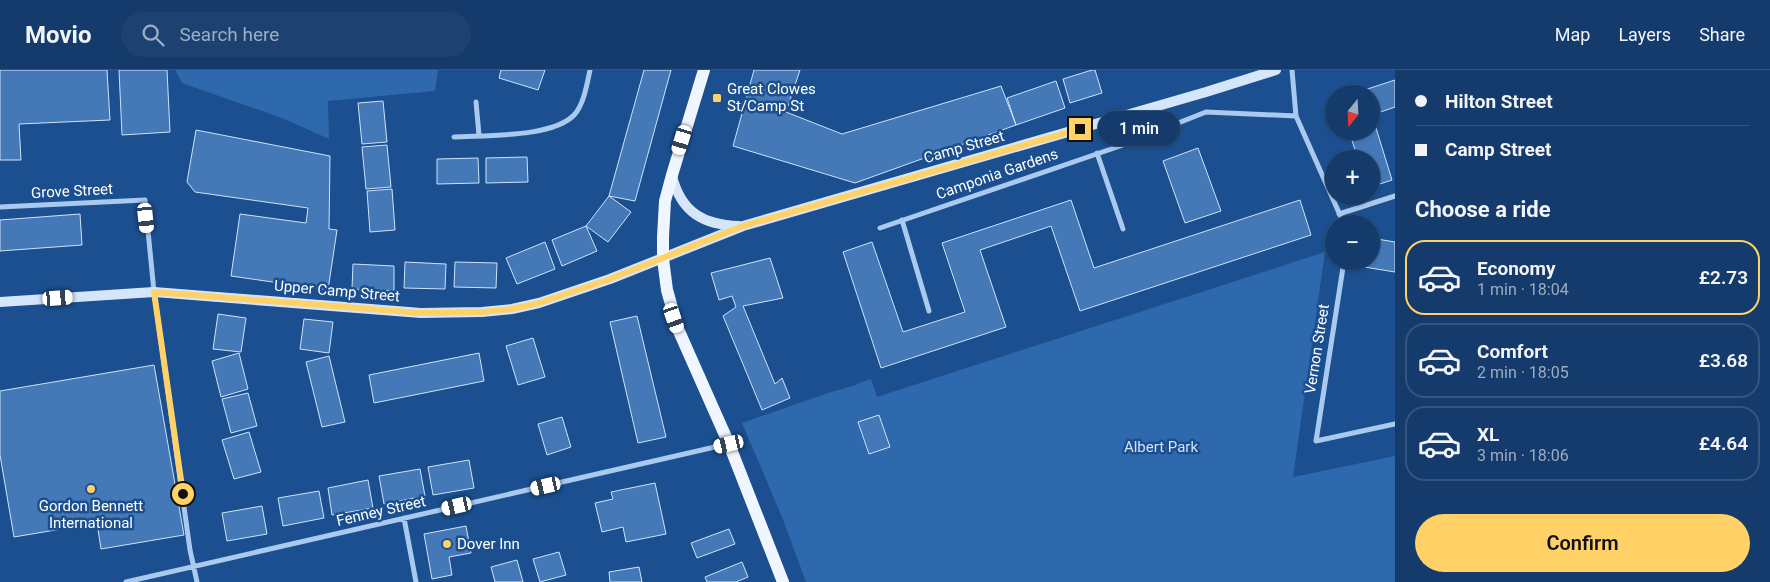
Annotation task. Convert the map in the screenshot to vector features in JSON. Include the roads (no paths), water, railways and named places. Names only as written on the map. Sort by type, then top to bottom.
[{"type":"main road","points":[[704,70],[672,175],[664,213],[663,259],[667,290],[678,329],[729,444],[783,582]]},
{"type":"main road","name":"Camp Street","points":[[663,259],[743,226],[1276,70]]},
{"type":"main road","points":[[672,175],[679,197],[696,216],[724,226],[743,226]]},
{"type":"main road","name":"Upper Camp Street","points":[[0,302],[154,292],[421,313],[482,312],[512,309],[539,303],[663,259]]},
{"type":"street","points":[[454,137],[543,131],[562,124],[575,114],[583,97],[590,70]]},
{"type":"street","points":[[1292,70],[1296,116],[1339,214],[1395,196]]},
{"type":"street","points":[[476,102],[479,135]]},
{"type":"street","name":"Camponia Gardens","points":[[880,228],[1097,153],[1206,112],[1296,116]]},
{"type":"street","points":[[1097,153],[1123,229]]},
{"type":"street","name":"Grove Street","points":[[0,207],[145,200],[154,292]]},
{"type":"street","points":[[902,220],[929,311]]},
{"type":"street","name":"Vernon Street","points":[[1343,270],[1316,441],[1395,424]]},
{"type":"street","points":[[154,292],[197,582]]},
{"type":"street","name":"Fenney Street","points":[[126,582],[729,444]]},
{"type":"street","points":[[404,518],[416,582]]},
{"type":"place","name":"Great Clowes St/Camp St","points":[[717,98]]},
{"type":"place","name":"Gordon Bennett International","points":[[91,489]]},
{"type":"place","name":"Dover Inn","points":[[447,544]]},
{"type":"park label","name":"Albert Park","points":[[1161,447]]}]
